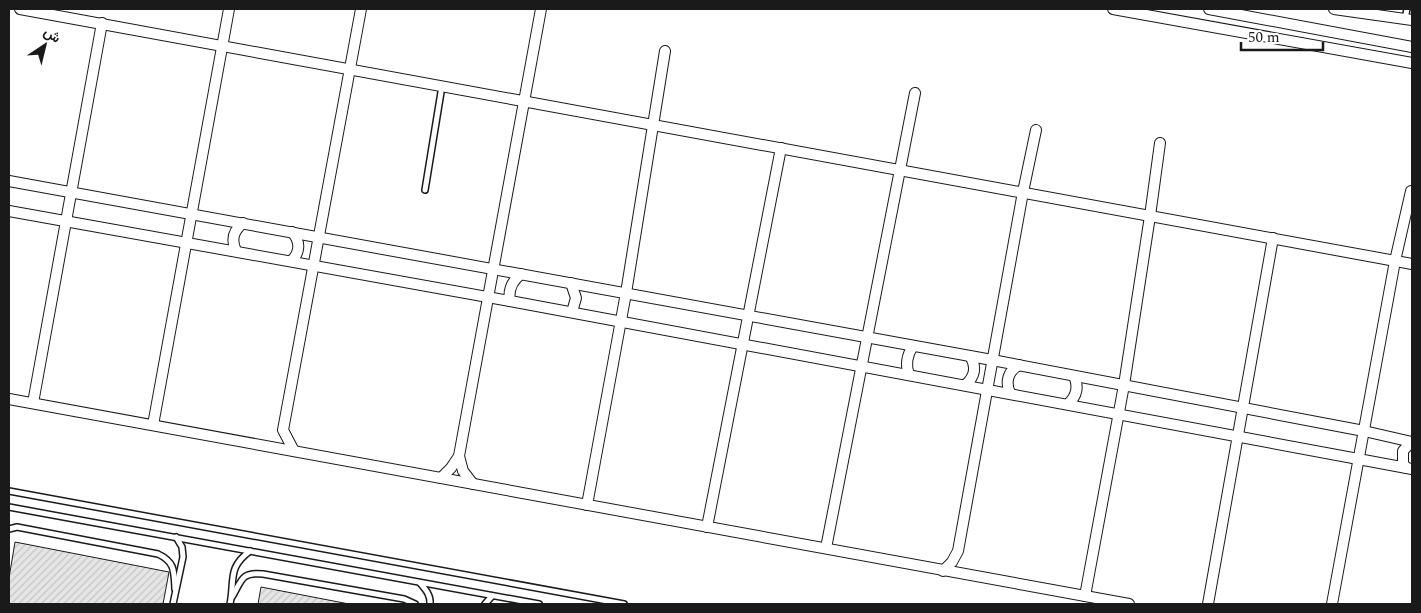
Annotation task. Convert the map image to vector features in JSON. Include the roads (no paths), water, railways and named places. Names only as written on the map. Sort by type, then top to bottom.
[{"type":"street","points":[[20,9],[1412,264]]},
{"type":"street","points":[[153,425],[229,9]]},
{"type":"street","points":[[294,451],[283,430],[361,9]]},
{"type":"street","points":[[441,478],[458,456],[541,9]]},
{"type":"street","points":[[1113,9],[1412,63]]},
{"type":"street","points":[[1209,9],[1412,47]]},
{"type":"street","points":[[1334,9],[1408,16]]},
{"type":"street","points":[[33,403],[102,23]]},
{"type":"street","points":[[587,505],[626,293],[665,51]]},
{"type":"street","points":[[826,548],[915,93]]},
{"type":"street","points":[[943,571],[952,562],[958,551],[1022,192],[1036,130]]},
{"type":"street","points":[[1085,596],[1124,385],[1160,143]]},
{"type":"street","points":[[707,527],[781,148]]},
{"type":"street","points":[[9,181],[1019,365],[1364,431],[1412,442]]},
{"type":"street","points":[[1332,604],[1395,261],[1411,191]]},
{"type":"street","points":[[9,211],[572,312],[1409,468]]},
{"type":"street","points":[[236,251],[233,237],[243,223]]},
{"type":"street","points":[[291,261],[297,255],[299,246],[292,232]]},
{"type":"street","points":[[1208,604],[1273,238]]},
{"type":"street","points":[[510,301],[513,282],[521,274]]},
{"type":"street","points":[[571,283],[576,298],[572,312]]},
{"type":"street","points":[[909,375],[907,369],[908,356],[913,346]]},
{"type":"street","points":[[965,385],[971,380],[974,371],[973,361],[970,356]]},
{"type":"street","points":[[1010,393],[1008,385],[1009,375],[1019,365]]},
{"type":"street","points":[[1068,404],[1077,390],[1074,376]]},
{"type":"street","points":[[9,399],[1129,604]]},
{"type":"street","points":[[264,445],[283,430]]},
{"type":"street","points":[[1409,468],[1403,463],[1403,451],[1412,442]]},
{"type":"street","points":[[458,456],[463,471],[473,484]]},
{"type":"street","points":[[958,551],[961,563],[968,575]]},
{"type":"lane","points":[[424,190],[442,85]]},
{"type":"lane","points":[[9,491],[624,604]]},
{"type":"lane","points":[[9,507],[539,604]]},
{"type":"lane","points":[[9,529],[17,527],[158,554],[166,558],[174,568],[175,589],[173,604]]},
{"type":"lane","points":[[175,589],[182,571],[184,557],[182,548],[176,538]]},
{"type":"lane","points":[[232,597],[231,583],[234,568],[240,558],[250,551]]},
{"type":"lane","points":[[230,604],[244,577],[251,573],[404,599],[415,604]]},
{"type":"lane","points":[[420,582],[427,591],[431,600],[430,604]]},
{"type":"lane","points":[[485,604],[492,596]]}]
